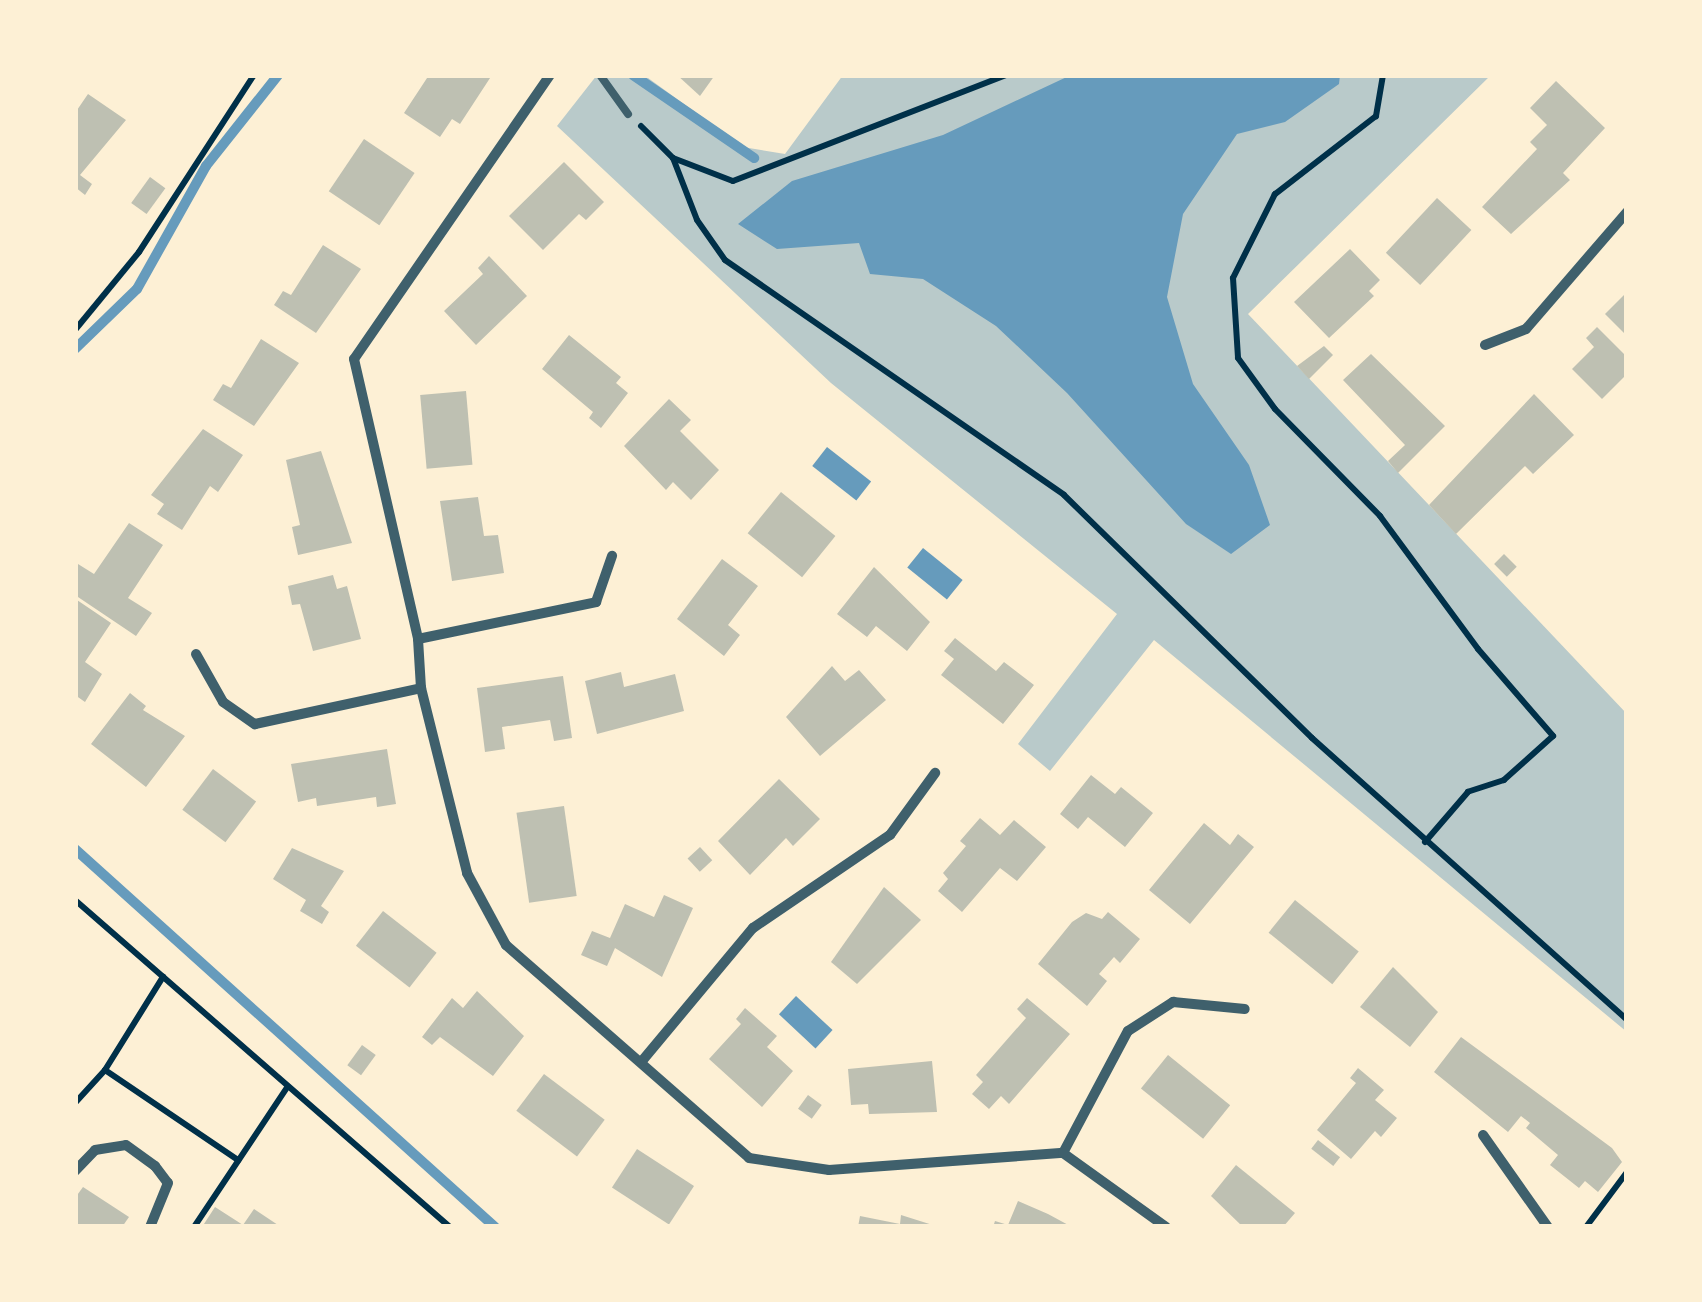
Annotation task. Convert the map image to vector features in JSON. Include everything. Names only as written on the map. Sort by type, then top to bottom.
[{"type":"street","points":[[550,75],[354,359],[418,639],[420,688],[466,873],[506,945],[749,1158],[829,1170],[1063,1153],[1166,1227]]},
{"type":"street","points":[[1485,345],[1526,328],[1620,227],[1627,212]]},
{"type":"street","points":[[418,639],[596,602],[612,556]]},
{"type":"street","points":[[196,654],[223,702],[255,724],[420,688]]},
{"type":"street","points":[[642,1061],[754,928],[890,834],[934,772]]},
{"type":"street","points":[[1063,1153],[1128,1032],[1172,1002],[1245,1009]]},
{"type":"street","points":[[1484,1135],[1548,1227]]},
{"type":"street","points":[[75,1171],[96,1150],[126,1144],[155,1166],[168,1183],[150,1227]]},
{"type":"lane","points":[[600,75],[628,114]]},
{"type":"path","points":[[75,330],[140,252],[254,75]]},
{"type":"path","points":[[628,114],[673,158],[734,182],[1006,75]]},
{"type":"path","points":[[1382,75],[1376,116],[1275,194],[1233,278],[1238,358],[1275,409],[1380,516],[1478,649],[1553,736],[1504,780],[1468,792],[1425,842]]},
{"type":"path","points":[[673,158],[697,220],[725,260],[1064,494],[1425,842],[1627,1020]]},
{"type":"path","points":[[75,900],[450,1227]]},
{"type":"path","points":[[75,1102],[105,1070],[163,976]]},
{"type":"path","points":[[105,1070],[238,1160]]},
{"type":"path","points":[[194,1227],[288,1086]]},
{"type":"path","points":[[1586,1227],[1627,1172]]},
{"type":"shaded area","points":[[597,75],[644,75],[743,147],[785,154],[843,75],[1491,75],[1248,314],[1627,714],[1627,1032],[1154,640],[1050,771],[1018,744],[1117,614],[831,383],[557,126]]},
{"type":"water","points":[[1071,75],[1340,75],[1339,84],[1285,122],[1237,134],[1183,214],[1167,297],[1193,384],[1249,465],[1270,525],[1231,554],[1186,524],[1067,393],[996,326],[923,279],[870,274],[859,243],[777,249],[738,224],[792,181],[943,135]]},
{"type":"water","points":[[827,447],[871,481],[856,500],[812,466]]},
{"type":"water","points":[[923,548],[963,580],[947,600],[907,567]]},
{"type":"water","points":[[796,996],[833,1030],[816,1048],[779,1014]]},
{"type":"building","points":[[429,75],[492,75],[460,124],[452,119],[440,137],[404,113]]},
{"type":"building","points":[[677,75],[715,75],[700,96]]},
{"type":"building","points":[[1556,81],[1605,128],[1563,173],[1570,180],[1511,234],[1482,207],[1537,149],[1530,142],[1547,125],[1530,108]]},
{"type":"building","points":[[88,94],[126,120],[80,175],[92,184],[85,195],[75,187],[75,113]]},
{"type":"building","points":[[364,139],[415,173],[379,225],[329,191]]},
{"type":"building","points":[[564,162],[604,202],[586,220],[579,214],[543,250],[509,216]]},
{"type":"building","points":[[150,177],[165,188],[147,214],[131,203]]},
{"type":"building","points":[[1437,198],[1471,230],[1420,285],[1386,253]]},
{"type":"building","points":[[323,245],[361,269],[316,333],[274,305],[283,291],[291,295]]},
{"type":"building","points":[[1350,249],[1380,280],[1369,291],[1374,296],[1329,338],[1294,302]]},
{"type":"building","points":[[489,256],[527,296],[476,345],[444,311],[483,274],[478,268]]},
{"type":"building","points":[[1627,292],[1627,336],[1605,314]]},
{"type":"building","points":[[1597,327],[1627,357],[1627,374],[1602,399],[1572,369],[1594,347],[1586,338]]},
{"type":"building","points":[[569,335],[621,377],[616,383],[628,393],[601,428],[589,418],[593,412],[542,369]]},
{"type":"building","points":[[261,339],[299,363],[254,426],[213,400],[223,384],[231,388]]},
{"type":"building","points":[[1324,346],[1333,355],[1309,379],[1297,366]]},
{"type":"building","points":[[1371,354],[1445,426],[1398,473],[1388,461],[1405,445],[1343,380]]},
{"type":"building","points":[[466,391],[472,465],[427,469],[420,395]]},
{"type":"building","points":[[1534,394],[1574,435],[1533,474],[1525,466],[1456,534],[1429,505]]},
{"type":"building","points":[[669,399],[691,420],[680,431],[719,470],[691,500],[673,482],[666,490],[624,446]]},
{"type":"building","points":[[203,429],[243,455],[218,492],[210,486],[182,530],[157,514],[164,504],[151,495]]},
{"type":"building","points":[[321,451],[352,543],[298,555],[292,527],[300,525],[286,460]]},
{"type":"building","points":[[781,492],[835,536],[802,577],[748,533]]},
{"type":"building","points":[[478,497],[484,536],[498,535],[504,573],[452,581],[440,501]]},
{"type":"building","points":[[129,523],[163,545],[128,598],[152,613],[136,636],[75,595],[78,564],[94,574]]},
{"type":"building","points":[[1504,554],[1517,567],[1507,577],[1494,564]]},
{"type":"building","points":[[722,559],[758,586],[728,625],[740,635],[724,656],[677,619]]},
{"type":"building","points":[[874,567],[930,622],[907,651],[876,626],[867,637],[837,614]]},
{"type":"building","points":[[333,575],[337,589],[347,586],[361,639],[313,651],[300,604],[292,605],[288,586]]},
{"type":"building","points":[[77,600],[111,623],[85,662],[102,674],[85,702],[75,695]]},
{"type":"building","points":[[955,638],[996,671],[1004,662],[1034,685],[1003,724],[941,675],[954,659],[944,651]]},
{"type":"building","points":[[832,666],[845,681],[859,670],[886,700],[820,756],[786,717]]},
{"type":"building","points":[[621,672],[624,687],[675,674],[684,711],[597,734],[585,681]]},
{"type":"building","points":[[563,676],[572,738],[554,741],[550,720],[502,727],[505,749],[485,752],[477,688]]},
{"type":"building","points":[[130,693],[146,706],[143,710],[185,736],[146,787],[91,744]]},
{"type":"building","points":[[387,749],[396,804],[377,807],[376,797],[317,806],[316,798],[298,802],[291,764]]},
{"type":"building","points":[[213,769],[256,801],[225,842],[182,810]]},
{"type":"building","points":[[1091,775],[1115,794],[1121,787],[1153,813],[1125,847],[1088,817],[1078,829],[1060,814]]},
{"type":"building","points":[[779,779],[820,819],[793,846],[786,838],[750,875],[718,841]]},
{"type":"building","points":[[564,806],[577,896],[529,903],[516,813]]},
{"type":"building","points":[[980,818],[1000,835],[1014,820],[1046,847],[1017,881],[1000,868],[962,912],[938,891],[948,879],[943,873],[966,846],[960,841]]},
{"type":"building","points":[[1204,823],[1230,845],[1238,834],[1254,847],[1190,924],[1149,890]]},
{"type":"building","points":[[700,847],[712,860],[700,872],[688,859]]},
{"type":"building","points":[[292,848],[344,871],[321,906],[329,912],[322,924],[300,911],[306,900],[273,879]]},
{"type":"building","points":[[884,887],[921,920],[857,984],[831,962]]},
{"type":"building","points":[[664,895],[693,908],[662,977],[615,948],[607,966],[581,955],[592,931],[610,938],[625,904],[654,917]]},
{"type":"building","points":[[1295,900],[1359,952],[1332,984],[1269,933]]},
{"type":"building","points":[[383,911],[437,953],[409,988],[356,946]]},
{"type":"building","points":[[1108,912],[1140,939],[1120,963],[1114,957],[1099,974],[1107,981],[1087,1006],[1038,964],[1072,922],[1086,913],[1102,919]]},
{"type":"building","points":[[1393,967],[1438,1012],[1410,1047],[1360,1007]]},
{"type":"building","points":[[477,991],[524,1036],[493,1076],[440,1037],[432,1045],[422,1037],[452,998],[463,1008]]},
{"type":"building","points":[[1027,998],[1070,1034],[1009,1104],[1001,1096],[989,1109],[972,1094],[983,1082],[976,1075],[1026,1018],[1017,1009]]},
{"type":"building","points":[[745,1008],[777,1036],[767,1047],[793,1071],[762,1107],[709,1059],[741,1024],[736,1019]]},
{"type":"building","points":[[1461,1037],[1612,1148],[1622,1162],[1598,1192],[1585,1181],[1579,1188],[1550,1165],[1558,1155],[1526,1128],[1530,1123],[1521,1116],[1508,1132],[1434,1072]]},
{"type":"building","points":[[362,1045],[376,1055],[361,1075],[347,1065]]},
{"type":"building","points":[[1168,1055],[1230,1105],[1203,1139],[1141,1088]]},
{"type":"building","points":[[932,1061],[937,1112],[869,1114],[868,1104],[851,1105],[848,1069]]},
{"type":"building","points":[[1358,1068],[1384,1090],[1375,1100],[1397,1118],[1381,1137],[1375,1131],[1351,1159],[1317,1130],[1356,1083],[1350,1078]]},
{"type":"building","points":[[544,1074],[605,1120],[577,1156],[516,1111]]},
{"type":"building","points":[[808,1095],[822,1105],[812,1119],[798,1109]]},
{"type":"building","points":[[1318,1140],[1340,1157],[1333,1166],[1311,1149]]},
{"type":"building","points":[[637,1149],[694,1186],[669,1225],[612,1188]]},
{"type":"building","points":[[1236,1165],[1295,1213],[1283,1227],[1243,1227],[1211,1196]]},
{"type":"building","points":[[83,1187],[129,1217],[122,1227],[75,1227],[75,1198]]},
{"type":"building","points":[[1018,1201],[1072,1227],[993,1227],[995,1221],[1008,1225]]},
{"type":"building","points":[[215,1207],[243,1225],[254,1209],[281,1227],[202,1227]]},
{"type":"building","points":[[901,1215],[939,1227],[858,1227],[860,1216],[900,1224]]},
{"type":"waterway","points":[[75,349],[137,289],[206,166],[278,75]]},
{"type":"waterway","points":[[633,75],[754,158]]},
{"type":"waterway","points":[[75,849],[495,1227]]}]
